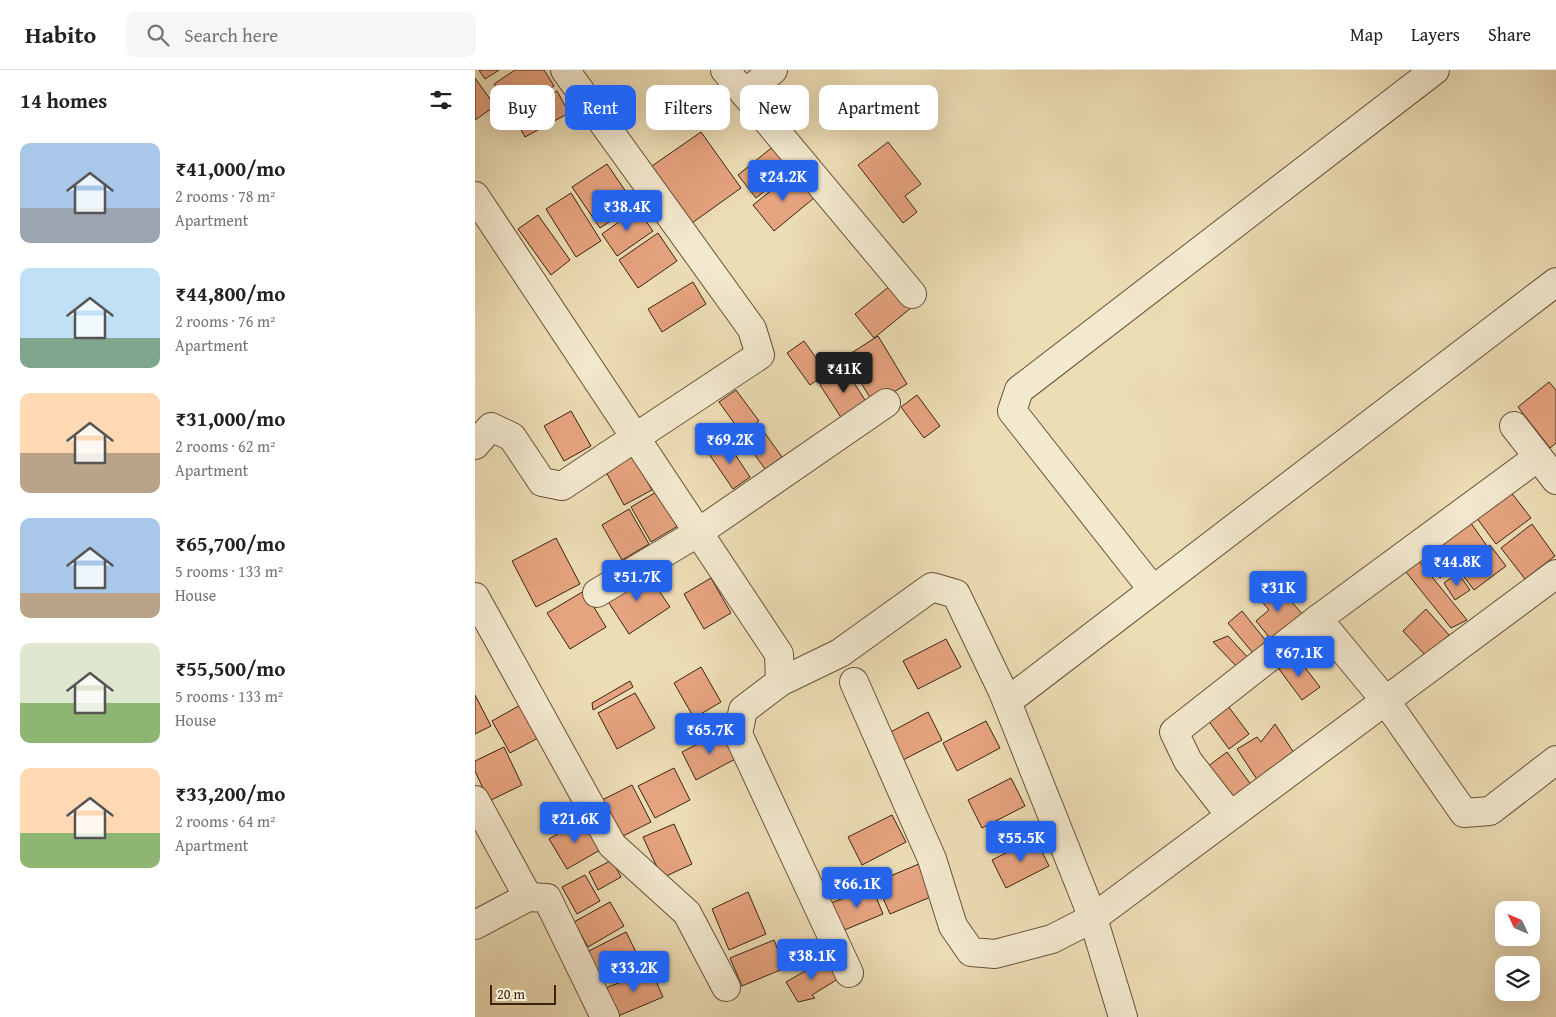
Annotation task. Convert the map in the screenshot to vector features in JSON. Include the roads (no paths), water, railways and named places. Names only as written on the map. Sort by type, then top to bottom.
[{"type":"street","points":[[475,445],[491,427],[512,437],[542,482],[562,486],[760,355],[752,329],[565,70]]},
{"type":"street","points":[[725,70],[740,88]]},
{"type":"street","points":[[756,85],[773,70]]},
{"type":"street","points":[[1153,590],[1011,411],[1019,390],[1435,70]]},
{"type":"street","points":[[775,130],[912,294]]},
{"type":"street","points":[[475,196],[779,654],[780,682]]},
{"type":"street","points":[[1017,694],[1556,282]]},
{"type":"street","points":[[597,593],[699,532],[886,403]]},
{"type":"street","points":[[1514,426],[1556,480]]},
{"type":"street","points":[[1230,815],[1188,761],[1174,732],[1318,619],[1538,457]]},
{"type":"street","points":[[854,682],[932,859],[953,926],[971,952],[995,954],[1052,939],[1093,918],[1556,574]]},
{"type":"street","points":[[849,972],[738,734],[743,710],[780,682],[840,653],[932,587],[956,594],[1003,692],[1093,918],[1123,1017]]},
{"type":"street","points":[[475,597],[612,845],[687,913],[726,987]]},
{"type":"street","points":[[1318,619],[1385,700],[1464,813],[1490,811],[1556,760]]},
{"type":"street","points":[[475,800],[528,897]]},
{"type":"street","points":[[475,925],[528,897],[547,898],[605,1017]]}]
